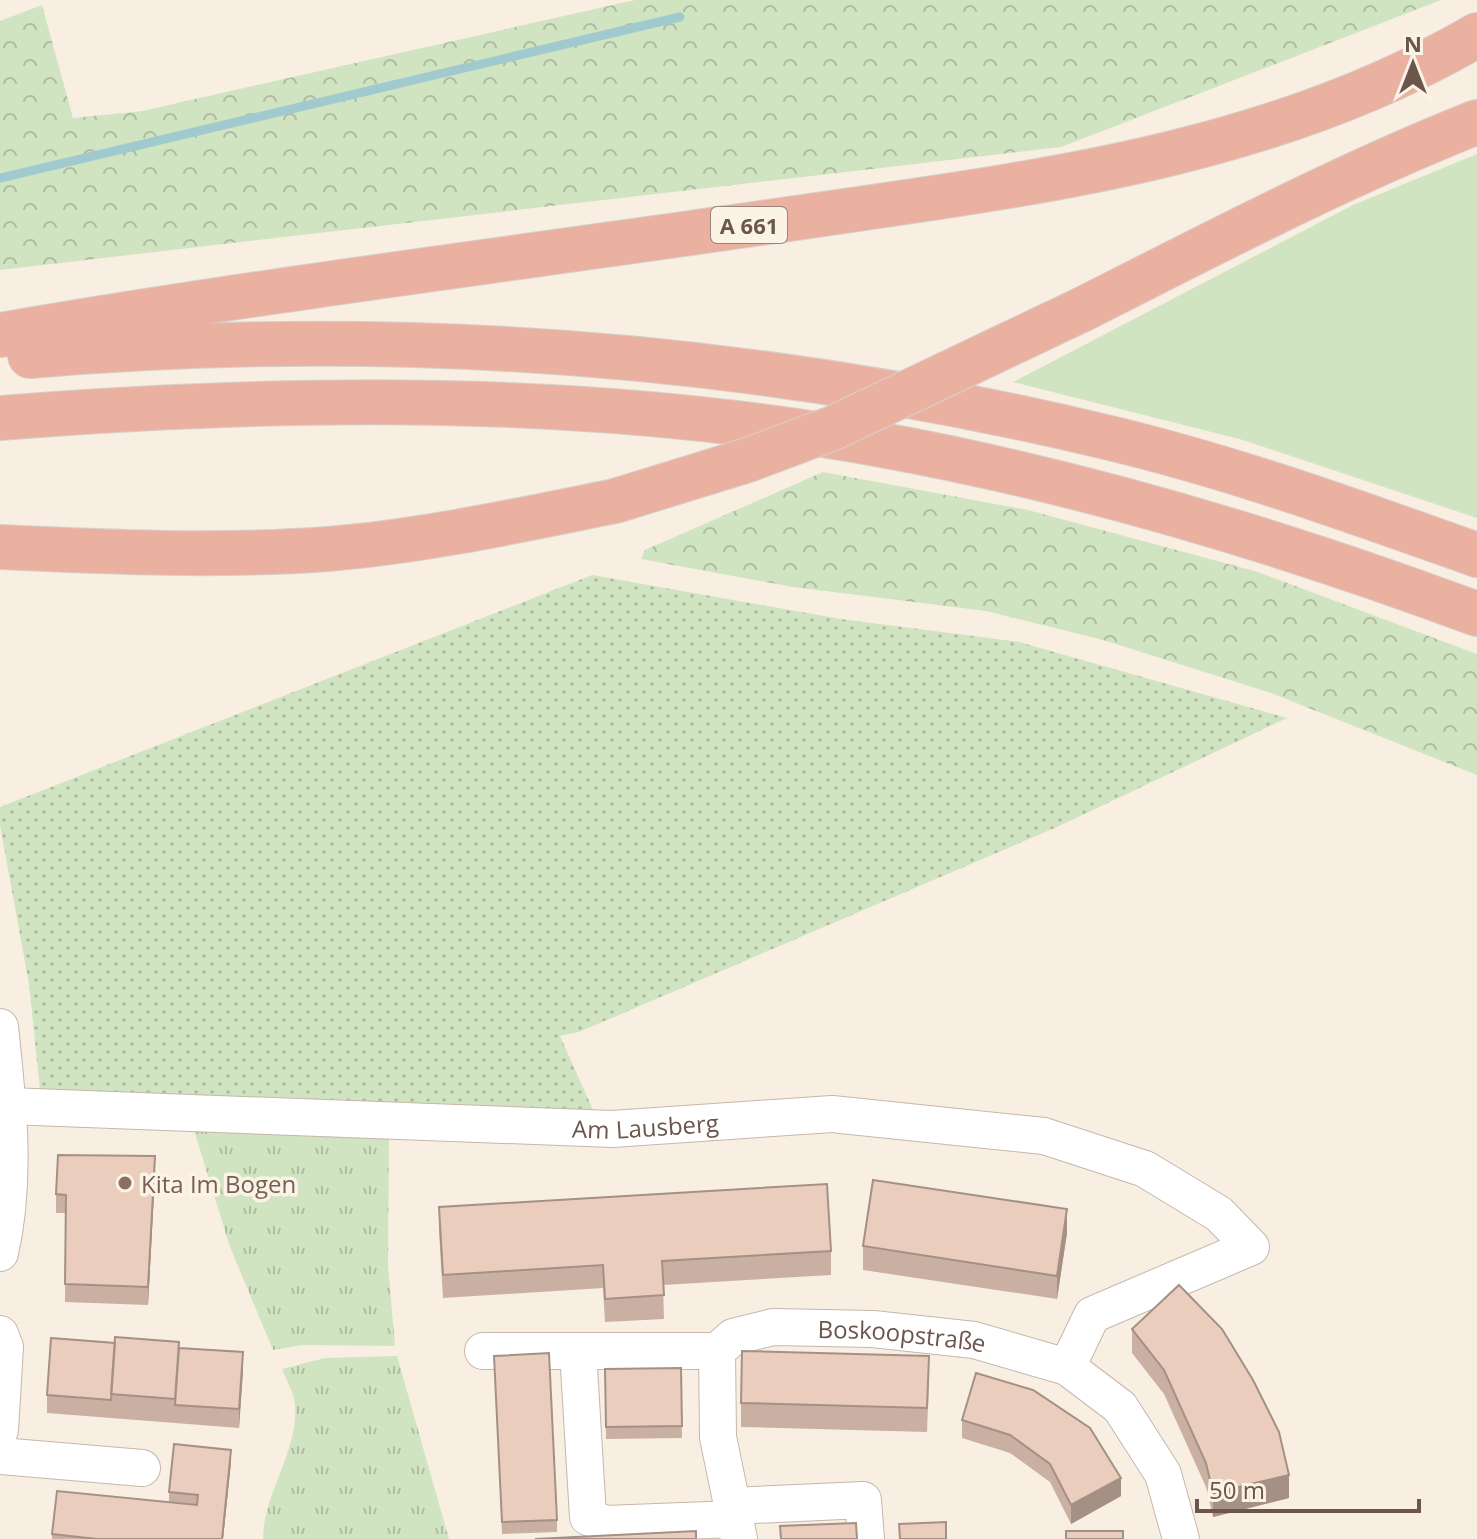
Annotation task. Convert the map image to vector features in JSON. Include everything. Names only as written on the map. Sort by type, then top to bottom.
[{"type":"highway","name":"A 661","points":[[0,335],[221,297],[825,214],[1134,163],[1287,122],[1408,72],[1477,35]]},
{"type":"highway","points":[[0,547],[125,553],[329,549],[466,531],[615,501],[748,460],[833,428],[1081,310],[1390,156],[1477,122]]},
{"type":"highway","points":[[0,358],[194,346],[345,342],[564,350],[702,365],[872,390],[1112,439],[1294,490],[1477,555]]},
{"type":"highway","points":[[0,418],[124,408],[472,402],[758,426],[882,445],[1172,512],[1281,544],[1477,614]]},
{"type":"street","points":[[0,1027],[8,1106],[4,1160],[10,1212],[0,1253]]},
{"type":"street","name":"Am Lausberg","points":[[8,1106],[612,1129],[832,1114],[1044,1136],[1145,1169],[1219,1214],[1251,1247],[1092,1315],[1067,1367]]},
{"type":"street","name":"Boskoopstraße","points":[[717,1351],[733,1337],[773,1327],[873,1329],[974,1340],[1067,1367],[1120,1407],[1163,1474],[1181,1539]]},
{"type":"street","points":[[0,1334],[5,1347],[0,1430]]},
{"type":"street","points":[[483,1351],[717,1351],[718,1437],[735,1522]]},
{"type":"street","points":[[578,1351],[588,1517],[605,1524],[735,1522],[863,1500],[866,1539]]},
{"type":"street","points":[[0,1456],[142,1468]]},
{"type":"green space","points":[[635,0],[1441,0],[1061,147],[0,270],[0,21],[42,5],[73,118],[142,111]]},
{"type":"green space","points":[[1477,154],[1477,518],[1243,440],[1013,382],[1353,205]]},
{"type":"green space","points":[[823,472],[1028,510],[1258,572],[1477,654],[1477,775],[1271,693],[1103,640],[986,611],[793,587],[641,559],[645,550]]},
{"type":"green space","points":[[592,575],[841,619],[1019,642],[1287,718],[1057,827],[579,1032],[560,1036],[598,1121],[41,1099],[29,984],[0,825],[0,807]]},
{"type":"green space","points":[[192,1124],[389,1131],[388,1265],[395,1346],[303,1345],[273,1350],[230,1247]]},
{"type":"green space","points":[[397,1356],[449,1539],[263,1539],[269,1505],[287,1455],[295,1421],[292,1391],[282,1369],[325,1358]]},
{"type":"building","points":[[58,1155],[155,1156],[148,1287],[65,1284],[66,1195],[56,1194]]},
{"type":"building","points":[[873,1180],[1067,1209],[1057,1276],[863,1246]]},
{"type":"building","points":[[827,1184],[831,1251],[662,1261],[664,1295],[605,1299],[603,1265],[443,1275],[439,1207]]},
{"type":"building","points":[[1179,1285],[1222,1329],[1253,1380],[1279,1432],[1289,1475],[1213,1493],[1206,1463],[1164,1370],[1132,1329]]},
{"type":"building","points":[[115,1337],[179,1342],[175,1399],[111,1394]]},
{"type":"building","points":[[51,1338],[115,1343],[111,1400],[47,1395]]},
{"type":"building","points":[[179,1348],[243,1352],[239,1409],[175,1405]]},
{"type":"building","points":[[742,1351],[929,1356],[927,1408],[741,1403]]},
{"type":"building","points":[[549,1353],[557,1520],[502,1522],[494,1356]]},
{"type":"building","points":[[681,1368],[682,1426],[606,1427],[605,1369]]},
{"type":"building","points":[[976,1373],[1033,1390],[1090,1428],[1121,1478],[1071,1505],[1050,1464],[1010,1435],[962,1420]]},
{"type":"building","points":[[174,1444],[231,1450],[222,1539],[97,1539],[52,1534],[57,1491],[197,1505],[198,1495],[169,1492]]},
{"type":"building","points":[[946,1522],[946,1539],[900,1539],[899,1524]]},
{"type":"building","points":[[856,1523],[857,1539],[781,1539],[780,1526]]},
{"type":"building","points":[[696,1531],[696,1539],[535,1539]]},
{"type":"building","points":[[1066,1531],[1123,1531],[1123,1539],[1066,1539]]},
{"type":"waterway","points":[[0,178],[680,17]]},
{"type":"place","name":"Kita Im Bogen","points":[[125,1183]]}]
